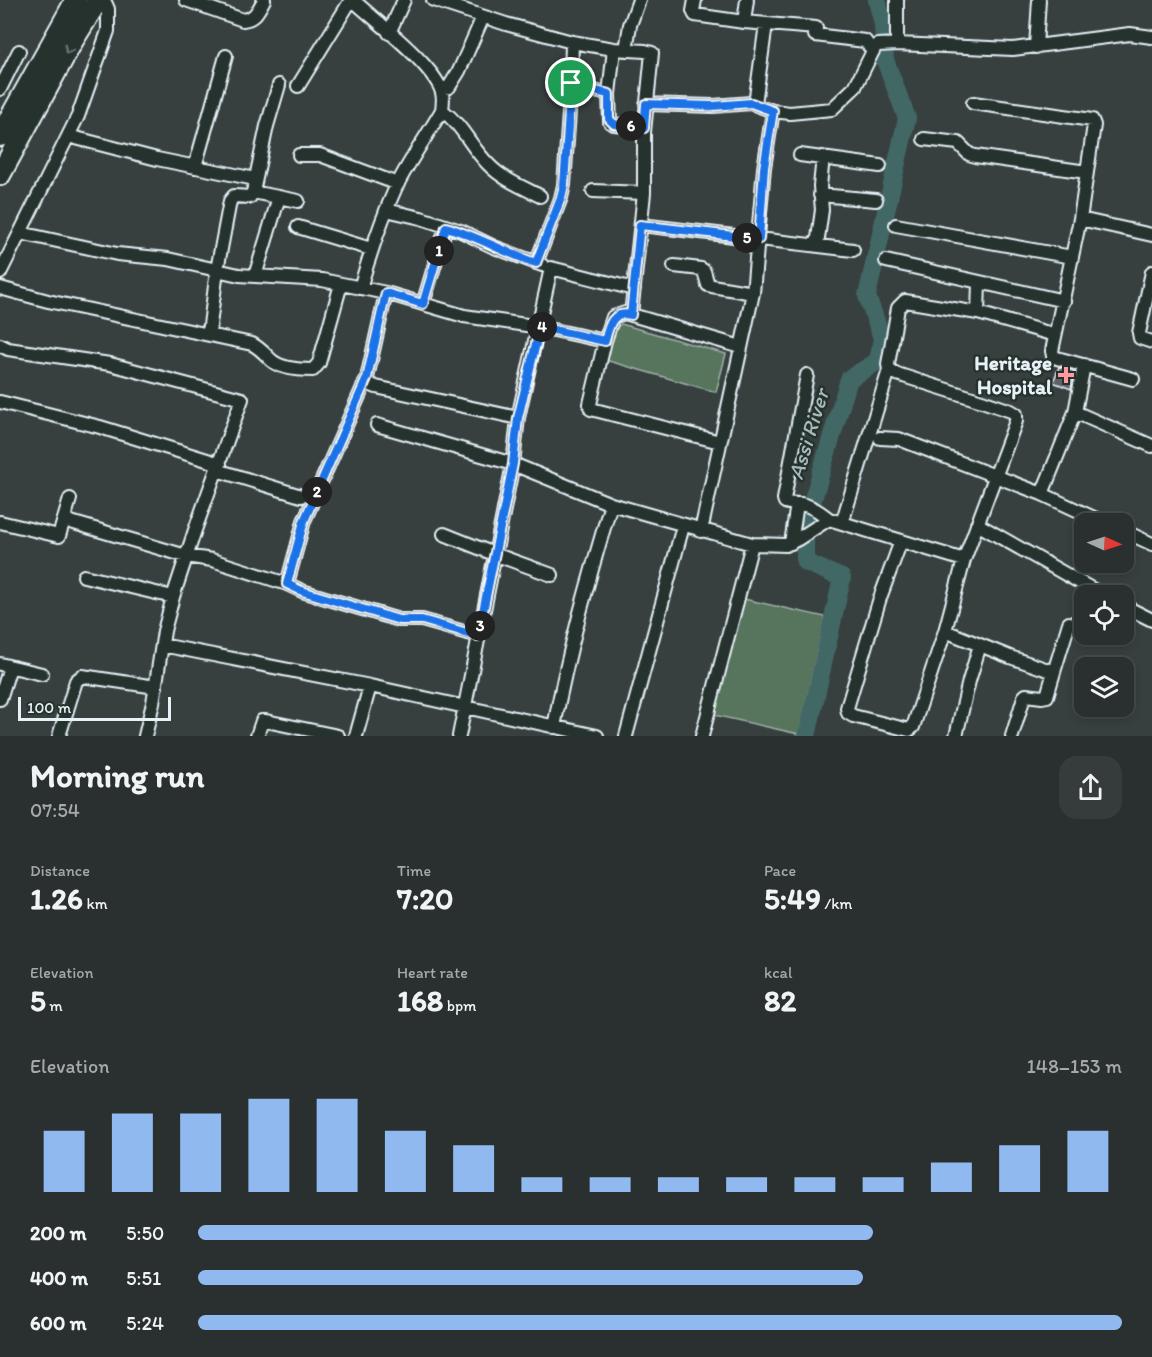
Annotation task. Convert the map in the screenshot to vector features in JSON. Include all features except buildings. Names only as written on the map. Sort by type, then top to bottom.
[{"type":"main road","points":[[0,136],[76,0]]},
{"type":"main road","points":[[0,175],[72,42],[98,0]]},
{"type":"street","points":[[0,273],[78,116],[108,31],[108,9],[104,0]]},
{"type":"street","points":[[186,0],[243,20],[250,20],[264,0]]},
{"type":"street","points":[[298,86],[352,0],[433,76],[441,89],[442,111],[398,184],[371,249],[360,288]]},
{"type":"street","points":[[389,33],[404,0]]},
{"type":"street","points":[[433,0],[483,17],[572,42],[652,53],[644,128],[644,193],[631,315]]},
{"type":"street","points":[[639,0],[620,50],[609,94],[610,122],[644,128]]},
{"type":"street","points":[[695,0],[693,11],[695,15],[816,32],[865,41],[875,48],[895,44],[990,49],[1036,47],[1130,34],[1152,37]]},
{"type":"street","points":[[744,22],[747,0]]},
{"type":"street","points":[[895,44],[897,0]]},
{"type":"street","points":[[1036,47],[1039,0]]},
{"type":"street","points":[[441,89],[449,87],[459,70],[483,17]]},
{"type":"street","points":[[755,104],[766,24]]},
{"type":"street","points":[[536,263],[564,185],[572,42]]},
{"type":"street","points":[[646,104],[713,106],[755,104],[773,111],[790,113],[832,109],[855,87],[875,48]]},
{"type":"street","points":[[0,88],[19,51]]},
{"type":"street","points":[[195,167],[226,56]]},
{"type":"street","points":[[571,83],[580,88],[609,94]]},
{"type":"street","points":[[209,333],[217,270],[230,201],[234,196],[250,197],[253,192],[279,85]]},
{"type":"street","points":[[973,103],[1086,117],[1092,120],[1094,125],[1080,219],[1055,335],[1053,356],[1133,379]]},
{"type":"street","points":[[442,111],[459,127],[489,166],[510,181],[540,196]]},
{"type":"street","points":[[701,531],[753,293],[764,168],[773,111]]},
{"type":"street","points":[[68,136],[195,167],[255,178]]},
{"type":"street","points":[[924,139],[958,143],[969,154],[975,156],[1087,172]]},
{"type":"street","points":[[299,155],[320,155],[398,184]]},
{"type":"street","points":[[800,155],[880,166]]},
{"type":"street","points":[[817,245],[822,210],[820,195],[823,157]]},
{"type":"street","points":[[593,190],[644,193]]},
{"type":"street","points":[[253,192],[298,201]]},
{"type":"street","points":[[820,195],[876,200]]},
{"type":"street","points":[[255,276],[279,197]]},
{"type":"street","points":[[386,210],[461,231],[494,247],[551,268],[634,289]]},
{"type":"street","points":[[1080,219],[1152,235]]},
{"type":"street","points":[[640,225],[853,250]]},
{"type":"street","points":[[896,225],[1072,257]]},
{"type":"street","points":[[298,227],[371,249]]},
{"type":"street","points":[[423,304],[446,227]]},
{"type":"street","points":[[20,233],[117,254],[168,259],[255,276],[322,280],[386,293],[464,316],[540,327],[605,341]]},
{"type":"street","points":[[886,261],[1064,301]]},
{"type":"street","points":[[674,266],[701,268],[708,285],[753,293]]},
{"type":"street","points":[[459,736],[513,464],[518,418],[540,327],[551,268]]},
{"type":"street","points":[[1152,272],[1138,333],[1140,339],[1152,342]]},
{"type":"street","points":[[978,313],[979,283]]},
{"type":"street","points":[[0,288],[48,301],[209,333],[252,344],[271,360],[284,366],[313,370],[319,363],[341,284]]},
{"type":"street","points":[[287,584],[304,521],[367,378],[386,293]]},
{"type":"street","points":[[842,523],[889,370],[888,364],[898,308],[901,304],[905,301],[978,313],[1055,335]]},
{"type":"street","points":[[720,442],[591,409],[590,404],[605,341],[613,318],[619,314],[631,315],[741,347]]},
{"type":"street","points":[[0,345],[8,349],[110,364],[242,399],[173,597],[164,631],[146,736]]},
{"type":"street","points":[[1042,494],[1075,412],[1084,365]]},
{"type":"street","points":[[889,370],[1016,414],[1016,421],[964,560],[945,631],[913,726],[909,730],[848,713],[848,704],[880,598],[901,541]]},
{"type":"street","points":[[807,375],[784,499],[789,504],[800,504],[818,510],[824,521]]},
{"type":"street","points":[[367,378],[369,384],[376,387],[518,418]]},
{"type":"street","points":[[0,402],[100,427],[302,496]]},
{"type":"street","points":[[1075,412],[1152,446]]},
{"type":"street","points":[[377,426],[513,464],[611,504],[752,544],[778,547],[795,541],[824,521],[842,523],[964,560]]},
{"type":"street","points":[[880,438],[899,439],[1042,494],[1083,513]]},
{"type":"street","points":[[0,522],[59,536],[70,499]]},
{"type":"street","points":[[554,727],[582,602],[611,504]]},
{"type":"street","points":[[795,541],[800,504]]},
{"type":"street","points":[[64,520],[186,556],[213,560],[302,591],[399,620],[422,620],[478,636]]},
{"type":"street","points":[[977,524],[1085,585]]},
{"type":"street","points":[[626,736],[683,526]]},
{"type":"street","points":[[444,534],[552,575]]},
{"type":"street","points":[[1134,536],[1152,544]]},
{"type":"street","points":[[702,736],[752,544]]},
{"type":"street","points":[[84,576],[173,597]]},
{"type":"street","points":[[1134,611],[1152,620]]},
{"type":"street","points":[[1012,736],[1024,697],[1026,695],[1047,696],[1069,623]]},
{"type":"street","points":[[945,631],[1054,672]]},
{"type":"street","points":[[162,645],[370,686],[579,734],[597,736]]},
{"type":"street","points":[[956,736],[980,645]]},
{"type":"street","points":[[0,699],[5,665],[42,674]]},
{"type":"street","points":[[59,736],[76,681],[82,676],[156,687]]},
{"type":"street","points":[[356,736],[370,686]]},
{"type":"street","points":[[256,736],[262,721],[266,721],[338,736]]},
{"type":"green space","points":[[621,324],[726,354],[716,392],[605,360],[611,333]]},
{"type":"green space","points":[[744,599],[825,617],[799,734],[714,715]]},
{"type":"waterway","name":"Assi River","points":[[807,736],[842,578],[805,562],[805,526],[849,379],[878,361],[882,338],[867,296],[907,118],[885,60],[883,24],[877,0]]},
{"type":"place","name":"Heritage Hospital","points":[[1066,375]]},
{"type":"route","points":[[571,83],[574,87],[609,94],[609,119],[614,124],[644,128],[646,104],[713,106],[751,103],[773,111],[764,168],[759,239],[640,225],[631,315],[619,314],[613,318],[605,341],[540,327],[518,418],[513,464],[478,636],[422,620],[399,620],[302,591],[287,584],[304,521],[367,378],[386,293],[423,304],[446,227],[461,231],[536,263],[564,185],[571,83]]}]
